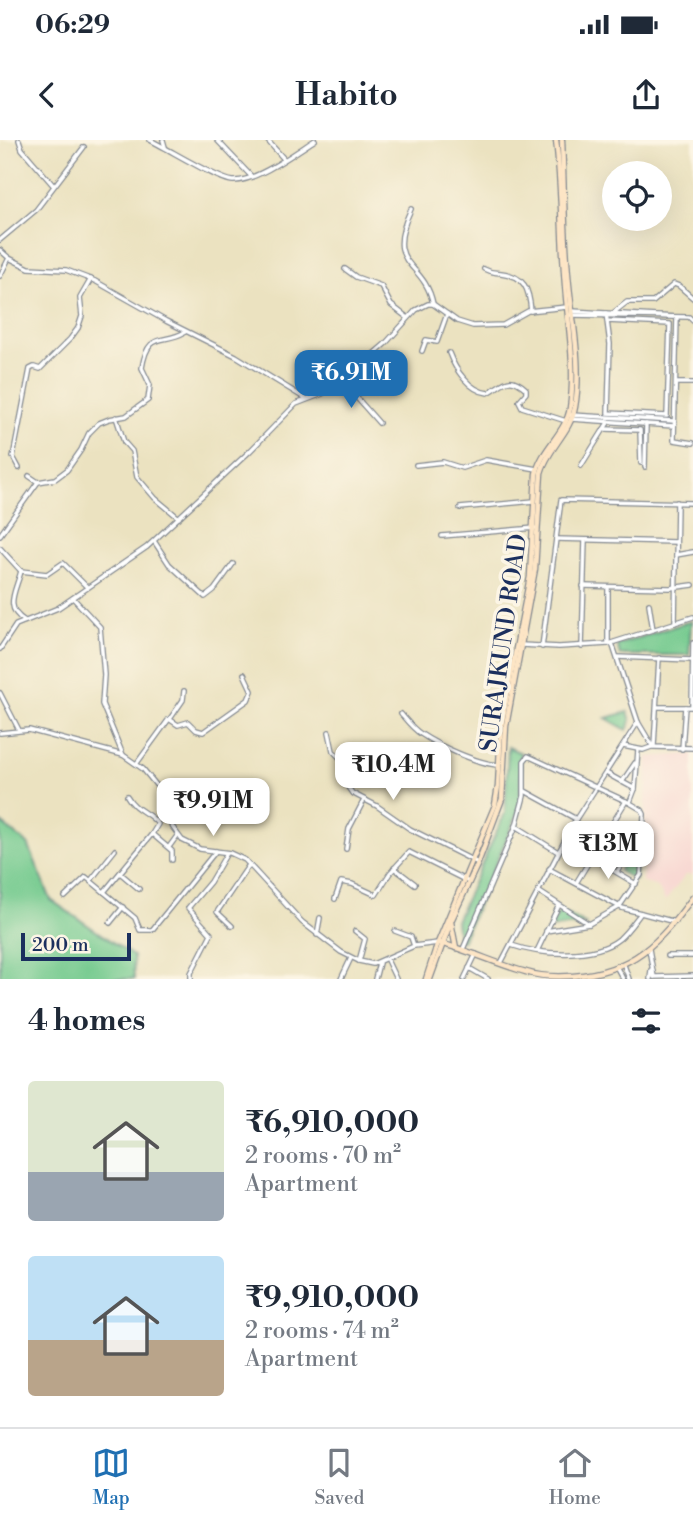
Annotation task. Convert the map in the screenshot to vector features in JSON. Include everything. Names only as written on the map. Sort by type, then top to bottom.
[{"type":"main road","name":"SURAJKUND ROAD","points":[[428,979],[440,944],[502,799],[506,726],[530,577],[542,470],[570,417],[572,371],[559,140]]},
{"type":"main road","name":"SURAJKUND ROAD","points":[[535,528],[537,469],[570,417]]},
{"type":"main road","name":"SURAJKUND ROAD","points":[[476,862],[495,805],[501,726],[520,645]]},
{"type":"main road","name":"SURAJKUND ROAD","points":[[440,944],[467,881]]},
{"type":"main road","points":[[440,944],[463,949],[530,973],[554,977],[584,976],[617,968],[649,949],[675,922],[693,897]]},
{"type":"main road","points":[[450,921],[456,948]]},
{"type":"street","points":[[19,140],[20,146],[53,186]]},
{"type":"street","points":[[150,140],[229,180],[236,181],[285,159],[314,140]]},
{"type":"street","points":[[163,140],[165,147]]},
{"type":"street","points":[[216,140],[251,176]]},
{"type":"street","points":[[267,140],[285,159]]},
{"type":"street","points":[[0,240],[32,214],[84,147]]},
{"type":"street","points":[[411,209],[403,227],[401,250],[406,261],[428,289],[433,304],[465,325],[503,325],[531,310],[668,323],[671,326],[667,415],[609,420]]},
{"type":"street","points":[[0,250],[29,268],[66,270],[91,279],[236,356],[306,399]]},
{"type":"street","points":[[0,276],[9,258]]},
{"type":"street","points":[[345,269],[356,277],[381,286],[392,306],[408,318]]},
{"type":"street","points":[[484,269],[491,273],[511,275],[524,282],[529,292],[531,310]]},
{"type":"street","points":[[19,468],[13,457],[30,369],[40,369],[72,336],[82,316],[80,297],[91,279]]},
{"type":"street","points":[[606,317],[627,302],[653,302],[674,284],[693,298]]},
{"type":"street","points":[[0,649],[13,628],[44,615],[154,541],[296,404],[322,394],[342,381],[385,344],[408,318],[423,306],[433,304]]},
{"type":"street","points":[[613,313],[676,317]]},
{"type":"street","points":[[422,351],[426,340],[437,342],[447,314]]},
{"type":"street","points":[[606,317],[689,317],[693,321]]},
{"type":"street","points":[[606,317],[610,344],[608,412],[646,422],[674,424]]},
{"type":"street","points":[[676,317],[674,442],[693,443]]},
{"type":"street","points":[[29,476],[38,482],[51,481],[72,463],[91,431],[102,422],[132,413],[150,398],[150,383],[142,368],[146,355],[153,342],[185,331]]},
{"type":"street","points":[[450,353],[455,369],[481,392],[488,393],[502,382],[512,381],[526,389],[519,401],[522,407],[570,417],[637,424],[646,422]]},
{"type":"street","points":[[342,381],[379,423]]},
{"type":"street","points":[[676,383],[693,383]]},
{"type":"street","points":[[116,418],[124,442],[132,451],[137,477],[155,498],[178,518]]},
{"type":"street","points":[[581,466],[609,420]]},
{"type":"street","points":[[645,467],[646,422]]},
{"type":"street","points":[[637,424],[637,430]]},
{"type":"street","points":[[604,429],[641,432],[641,463]]},
{"type":"street","points":[[416,464],[443,462],[462,468],[486,460],[537,469]]},
{"type":"street","points":[[0,535],[38,482]]},
{"type":"street","points":[[460,508],[534,501]]},
{"type":"street","points":[[542,647],[560,501],[693,503]]},
{"type":"street","points":[[675,622],[677,502]]},
{"type":"street","points":[[442,536],[535,528]]},
{"type":"street","points":[[556,539],[676,542]]},
{"type":"street","points":[[582,647],[585,540]]},
{"type":"street","points":[[154,541],[169,564],[204,597],[214,590],[233,564]]},
{"type":"street","points":[[0,548],[7,559],[21,571],[47,574],[63,564],[87,587]]},
{"type":"street","points":[[676,555],[693,552]]},
{"type":"street","points":[[21,571],[12,606],[15,615],[25,621]]},
{"type":"street","points":[[583,586],[675,588],[693,584]]},
{"type":"street","points":[[608,587],[610,643],[638,722],[653,747]]},
{"type":"street","points":[[73,597],[100,627],[104,675],[102,704],[123,755]]},
{"type":"street","points":[[649,604],[653,630]]},
{"type":"street","points":[[520,645],[582,647],[610,643],[693,617]]},
{"type":"street","points":[[658,707],[693,707],[693,643]]},
{"type":"street","points":[[617,657],[692,660]]},
{"type":"street","points":[[653,747],[658,707],[659,659]]},
{"type":"street","points":[[170,719],[177,725],[188,722],[201,732],[209,730],[250,698],[252,690],[244,674]]},
{"type":"street","points":[[137,763],[183,700],[184,691]]},
{"type":"street","points":[[0,692],[19,730]]},
{"type":"street","points":[[682,749],[685,707]]},
{"type":"street","points":[[401,714],[418,732],[432,740],[483,762],[499,765]]},
{"type":"street","points":[[501,963],[576,819],[638,722]]},
{"type":"street","points":[[0,733],[29,730],[123,755],[137,763],[163,793],[171,825],[177,836],[192,846],[240,858],[317,935],[351,958],[370,964],[379,963],[414,946],[440,944]]},
{"type":"street","points":[[330,732],[333,751],[344,762],[344,782],[350,791],[410,829],[476,862]]},
{"type":"street","points":[[623,746],[638,750],[653,747],[693,748]]},
{"type":"street","points":[[576,883],[635,789],[638,750]]},
{"type":"street","points":[[463,949],[516,826],[525,790],[524,761],[528,756],[628,802],[643,812],[642,871],[636,884],[619,906],[589,924],[546,931]]},
{"type":"street","points":[[622,782],[637,761]]},
{"type":"street","points":[[606,773],[635,789]]},
{"type":"street","points":[[525,790],[576,819]]},
{"type":"street","points":[[104,891],[152,834],[158,823],[133,807],[127,796]]},
{"type":"street","points":[[346,849],[348,829],[364,800]]},
{"type":"street","points":[[516,826],[558,852]]},
{"type":"street","points":[[617,872],[643,830]]},
{"type":"street","points":[[152,834],[169,847],[173,853],[172,860]]},
{"type":"street","points":[[169,847],[177,836]]},
{"type":"street","points":[[91,880],[115,850]]},
{"type":"street","points":[[65,897],[84,878],[91,880],[135,918],[140,930],[155,929],[216,851]]},
{"type":"street","points":[[335,899],[341,882],[376,895],[394,868],[410,852],[467,881]]},
{"type":"street","points":[[191,979],[191,973],[211,934],[188,908],[210,883],[227,853]]},
{"type":"street","points":[[592,858],[636,884]]},
{"type":"street","points":[[232,926],[217,912],[249,865]]},
{"type":"street","points":[[394,868],[415,884]]},
{"type":"street","points":[[549,869],[619,906],[675,922]]},
{"type":"street","points":[[120,873],[139,889]]},
{"type":"street","points":[[538,891],[589,924]]},
{"type":"street","points":[[537,951],[559,905]]},
{"type":"street","points":[[110,923],[123,907]]},
{"type":"street","points":[[511,946],[537,951],[575,953],[600,949],[618,939],[641,914]]},
{"type":"street","points":[[317,935],[320,918]]},
{"type":"street","points":[[395,931],[411,937],[414,946]]},
{"type":"street","points":[[355,932],[365,939],[359,961]]},
{"type":"street","points":[[649,949],[652,978],[693,976]]},
{"type":"street","points":[[464,979],[476,954]]},
{"type":"street","points":[[667,956],[693,956]]},
{"type":"street","points":[[341,979],[351,958]]},
{"type":"street","points":[[387,960],[396,979]]},
{"type":"street","points":[[375,979],[379,963]]},
{"type":"street","points":[[624,965],[629,979]]},
{"type":"street","points":[[469,968],[488,979]]},
{"type":"street","points":[[617,968],[623,979]]},
{"type":"shaded area","points":[[693,754],[693,875],[686,875],[665,901],[658,887],[642,882],[648,757]]},
{"type":"green space","points":[[691,621],[689,655],[620,655],[617,645]]},
{"type":"green space","points":[[628,712],[631,721],[627,730],[606,718]]},
{"type":"green space","points":[[508,747],[521,753],[520,804],[462,941],[458,940],[456,921],[505,813]]},
{"type":"green space","points":[[0,822],[28,844],[51,900],[133,956],[134,979],[0,979]]},
{"type":"green space","points":[[637,841],[635,880],[619,871]]},
{"type":"green space","points":[[560,910],[585,924],[550,928]]}]
